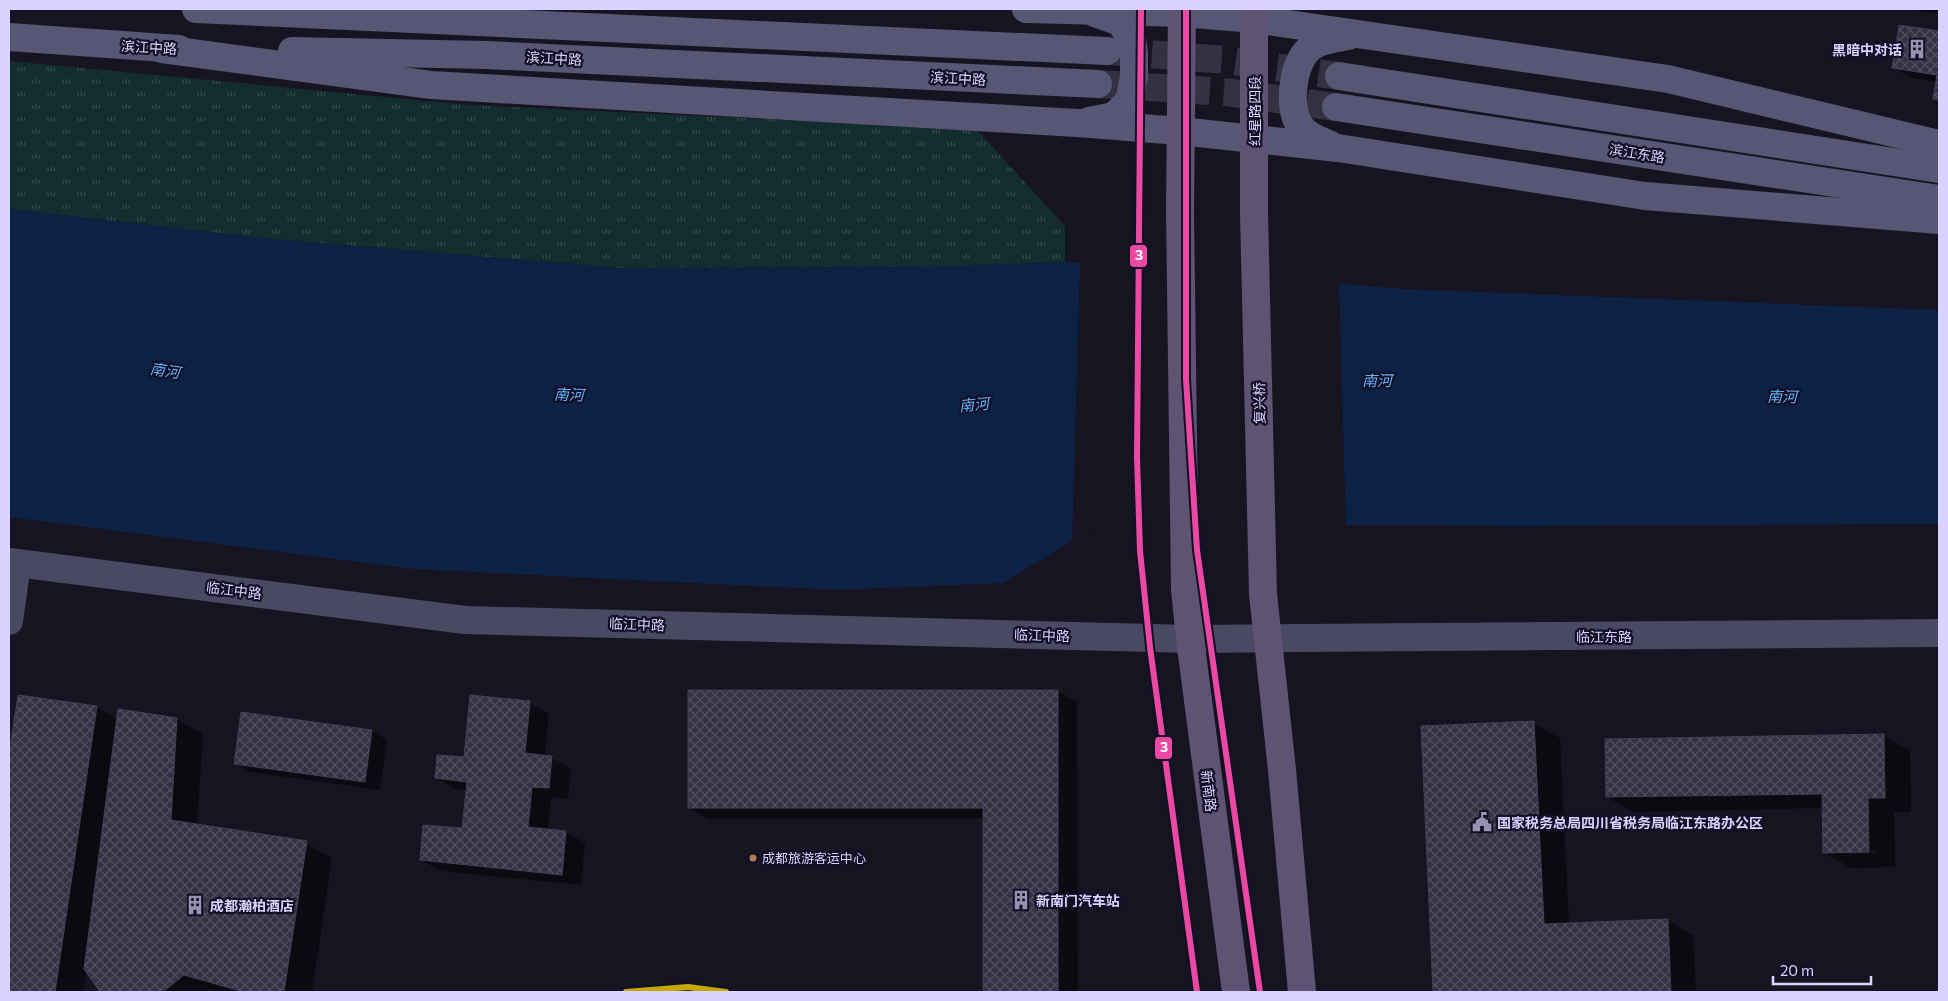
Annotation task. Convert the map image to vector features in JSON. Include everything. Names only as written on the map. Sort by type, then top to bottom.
[{"type":"main road","points":[[196,9],[1107,51]]},
{"type":"main road","points":[[1026,9],[1254,14],[1360,34],[1668,79],[1939,144]]},
{"type":"main road","points":[[1077,123],[1114,116],[1129,101],[1134,77],[1132,40],[1120,22],[1088,10]]},
{"type":"main road","points":[[1180,131],[1182,11]]},
{"type":"main road","name":"红星路四段","points":[[1254,14],[1254,212]]},
{"type":"main road","points":[[1338,148],[1314,139],[1300,126],[1292,101],[1297,69],[1306,52],[1320,42],[1360,34]]},
{"type":"main road","name":"滨江中路","points":[[9,37],[162,48],[486,54],[1098,84]]},
{"type":"main road","points":[[162,48],[431,85],[1077,123],[1180,131],[1338,148],[1644,196],[1939,220]]},
{"type":"main road","points":[[1339,76],[1939,169]]},
{"type":"main road","name":"滨江东路","points":[[1336,107],[1939,199]]},
{"type":"main road","name":"新南路","points":[[1180,131],[1185,589],[1236,992]]},
{"type":"main road","name":"复兴桥","points":[[1254,212],[1263,594],[1268,638]]},
{"type":"main road","points":[[1268,638],[1302,992]]},
{"type":"street","points":[[9,621],[13,562]]},
{"type":"street","name":"临江中路","points":[[13,562],[466,620],[1190,639],[1268,638]]},
{"type":"street","name":"临江东路","points":[[1268,638],[1939,633]]},
{"type":"green space","points":[[9,61],[470,105],[976,129],[1065,226],[1065,262],[937,267],[617,268],[272,239],[9,209]]},
{"type":"water","name":"南河","points":[[9,209],[272,239],[617,268],[937,267],[1065,262],[1404,289],[1939,310],[1939,524],[1516,526],[1100,524],[1003,583],[837,590],[414,569],[9,517]]},
{"type":"pier","points":[[1080,261],[1339,281],[1346,528],[1101,527],[1072,544]]},
{"type":"building","name":"黑暗中对话","points":[[1899,25],[1939,31],[1939,100],[1933,99],[1937,75],[1892,68]]},
{"type":"building","name":"新南门汽车站","points":[[688,690],[1058,690],[1058,992],[983,992],[983,808],[688,808]]},
{"type":"building","points":[[18,695],[97,706],[55,992],[9,992],[9,754]]},
{"type":"building","points":[[470,695],[530,701],[525,753],[552,756],[549,788],[532,787],[528,827],[566,831],[562,875],[420,860],[423,825],[462,828],[467,782],[435,778],[437,755],[464,757]]},
{"type":"building","name":"成都瀚柏酒店","points":[[118,709],[177,718],[171,820],[307,841],[284,992],[244,992],[184,975],[163,992],[100,992],[84,969]]},
{"type":"building","points":[[241,712],[372,730],[365,782],[234,764]]},
{"type":"building","name":"国家税务总局四川省税务局临江东路办公区","points":[[1534,721],[1544,924],[1668,919],[1671,992],[1433,992],[1421,726]]},
{"type":"building","points":[[1884,734],[1885,798],[1868,798],[1869,852],[1823,853],[1822,794],[1606,797],[1605,739]]},
{"type":"tunnel","points":[[1110,51],[1226,60],[1339,76]]},
{"type":"tunnel","points":[[1098,84],[1225,92],[1336,107]]},
{"type":"transit line","name":"3","points":[[1141,9],[1137,457],[1140,551],[1150,647],[1197,992]]},
{"type":"transit line","name":"3","points":[[1186,9],[1186,379],[1197,550],[1260,992]]},
{"type":"transit line","points":[[626,992],[688,987],[726,992]]},
{"type":"place","name":"黑暗中对话","points":[[1917,49]]},
{"type":"place","name":"国家税务总局四川省税务局临江东路办公区","points":[[1482,822]]},
{"type":"place","name":"成都旅游客运中心","points":[[753,858]]},
{"type":"place","name":"新南门汽车站","points":[[1021,900]]},
{"type":"place","name":"成都瀚柏酒店","points":[[195,905]]}]
